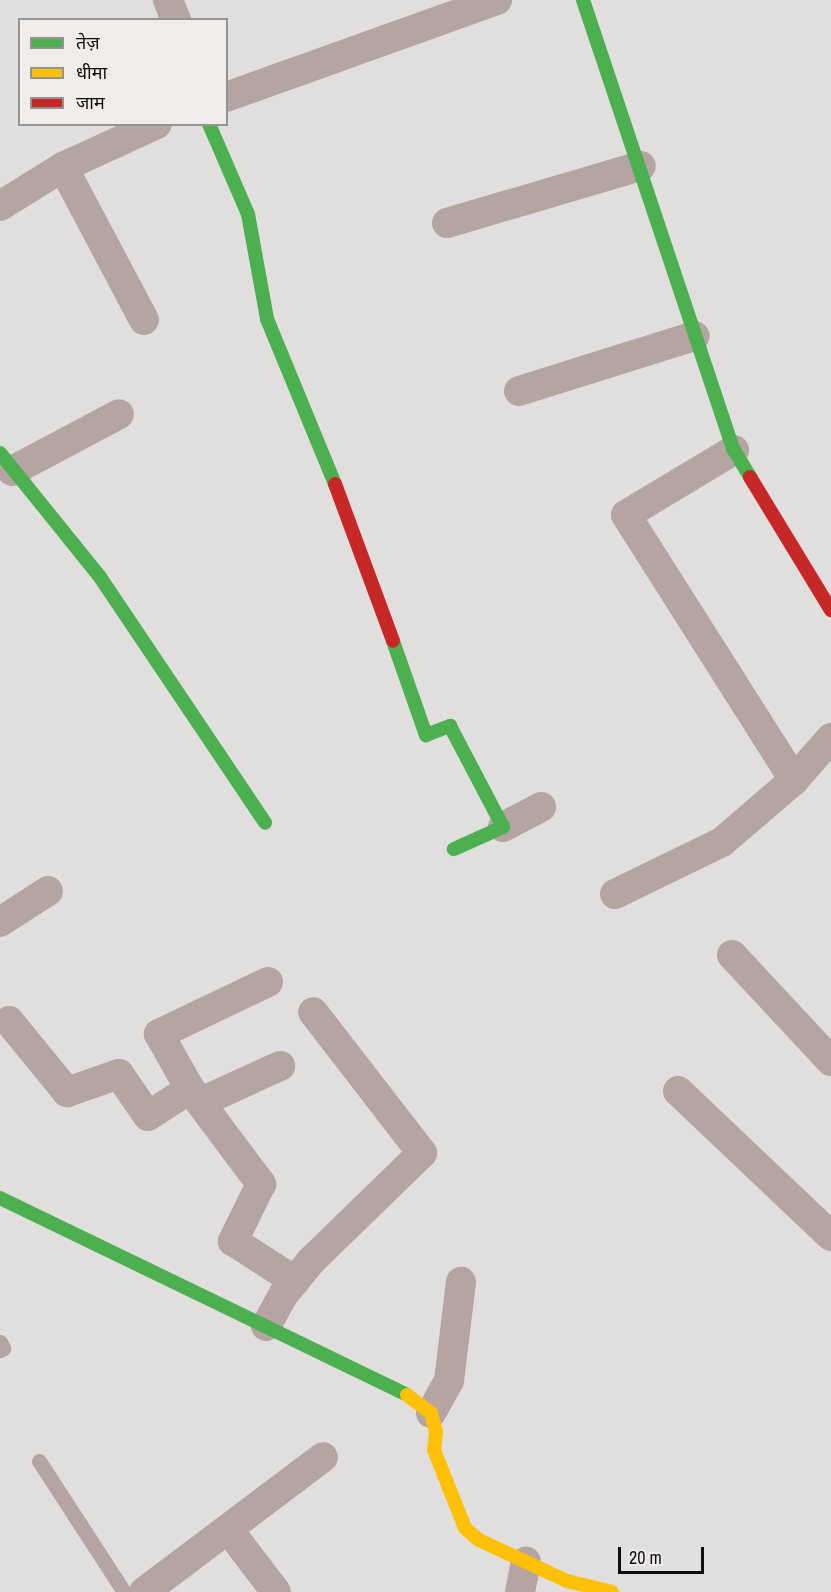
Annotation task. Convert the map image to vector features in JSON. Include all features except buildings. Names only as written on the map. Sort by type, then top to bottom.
[{"type":"street","points":[[168,0],[175,18]]},
{"type":"street","points":[[228,96],[497,0]]},
{"type":"street","points":[[583,0],[641,165],[734,450],[831,610]]},
{"type":"street","points":[[0,206],[63,167],[153,126]]},
{"type":"street","points":[[210,126],[248,214],[267,319],[354,530],[426,735],[450,726],[502,827]]},
{"type":"street","points":[[447,222],[641,165]]},
{"type":"street","points":[[63,167],[144,320]]},
{"type":"street","points":[[519,391],[695,336]]},
{"type":"street","points":[[119,414],[6,462],[100,577],[265,823]]},
{"type":"street","points":[[734,450],[626,515],[794,780]]},
{"type":"street","points":[[615,894],[722,842],[794,780],[831,738]]},
{"type":"street","points":[[454,849],[541,807]]},
{"type":"street","points":[[0,922],[48,891]]},
{"type":"street","points":[[732,955],[831,1060]]},
{"type":"street","points":[[268,982],[159,1034],[196,1096],[261,1184],[233,1241],[295,1281]]},
{"type":"street","points":[[266,1326],[295,1281],[330,1241],[422,1153],[313,1012]]},
{"type":"street","points":[[9,1021],[67,1092],[119,1074],[148,1116],[280,1066]]},
{"type":"street","points":[[678,1091],[831,1236]]},
{"type":"street","points":[[0,1198],[401,1391],[431,1413],[436,1432],[434,1450],[454,1506],[465,1528],[479,1540],[567,1581],[612,1592]]},
{"type":"street","points":[[431,1413],[449,1381],[460,1282]]},
{"type":"street","points":[[144,1592],[323,1457]]},
{"type":"street","points":[[228,1529],[276,1592]]},
{"type":"street","points":[[520,1592],[526,1562]]},
{"type":"lane","points":[[0,1342],[3,1348],[0,1350]]},
{"type":"lane","points":[[39,1461],[124,1592]]},
{"type":"traffic: fast","points":[[583,0],[734,450],[750,477]]},
{"type":"traffic: fast","points":[[210,126],[248,214],[267,319],[335,484]]},
{"type":"traffic: fast","points":[[0,453],[100,577],[265,823]]},
{"type":"traffic: fast","points":[[393,641],[426,735],[450,726],[503,827],[454,849]]},
{"type":"traffic: fast","points":[[0,1198],[407,1395]]},
{"type":"traffic: slow","points":[[407,1395],[431,1413],[436,1432],[434,1450],[465,1528],[479,1540],[567,1581],[612,1592]]},
{"type":"traffic: jam","points":[[750,477],[831,610]]},
{"type":"traffic: jam","points":[[335,484],[393,641]]}]
